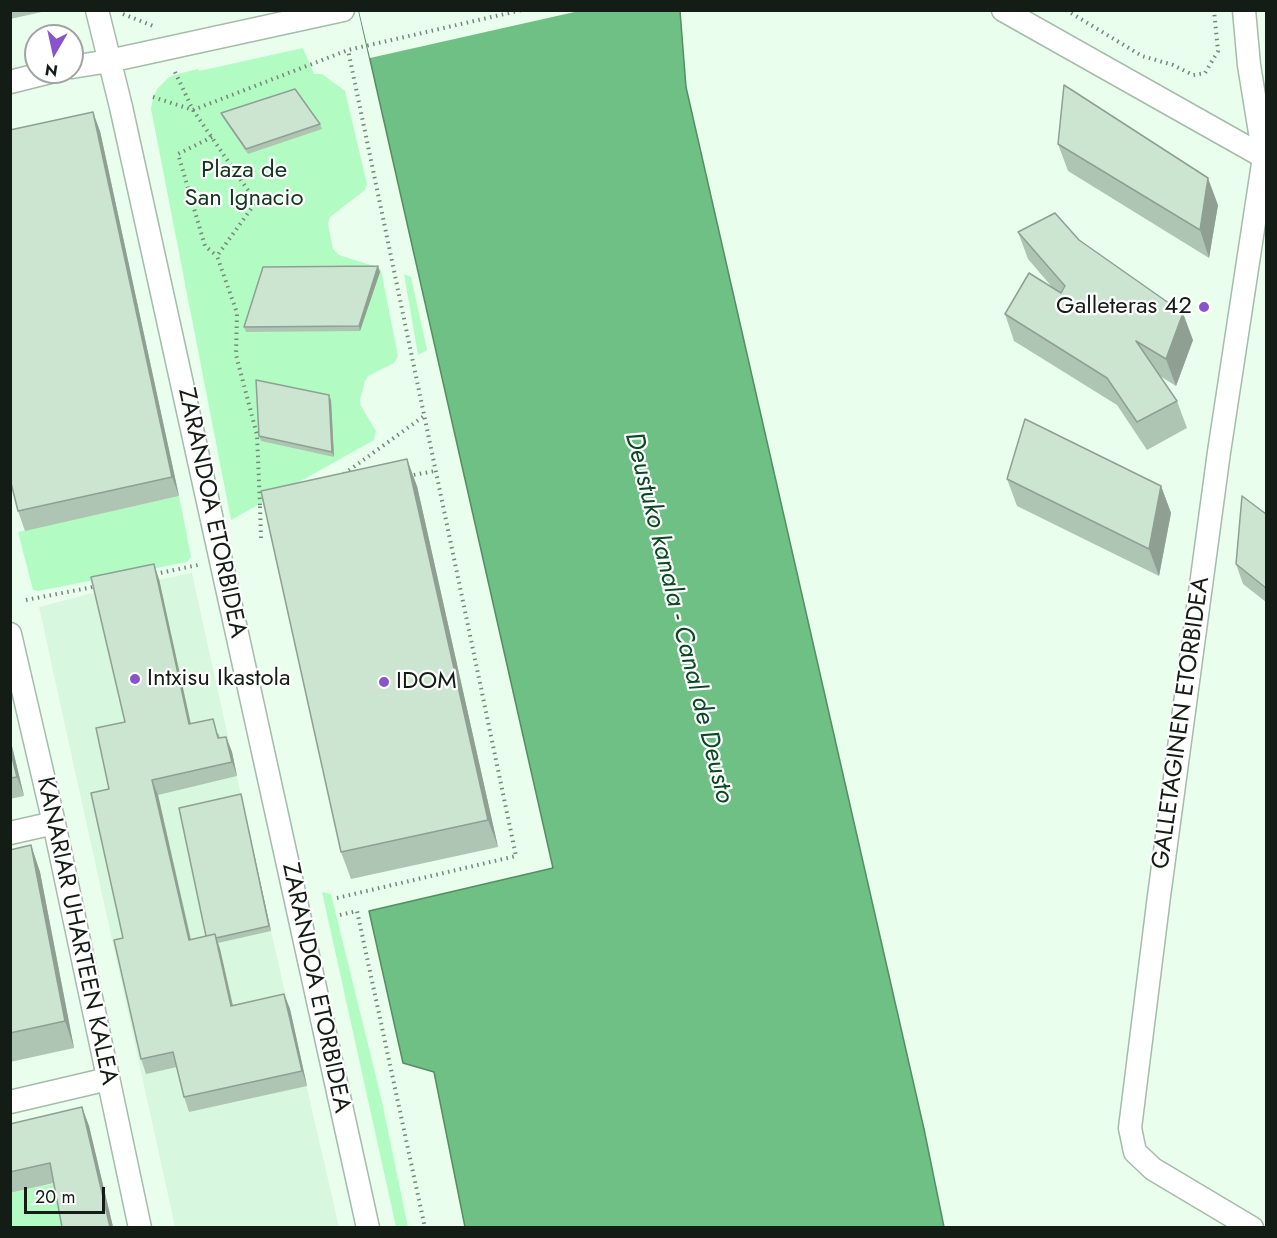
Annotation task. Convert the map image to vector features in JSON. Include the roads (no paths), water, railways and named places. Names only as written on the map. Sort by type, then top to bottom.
[{"type":"street","name":"ZARANDOA ETORBIDEA","points":[[97,10],[368,1227]]},
{"type":"street","points":[[84,65],[343,10]]},
{"type":"street","points":[[1003,10],[1266,157]]},
{"type":"street","name":"GALLETAGINEN ETORBIDEA","points":[[1244,10],[1249,65],[1266,157],[1219,452],[1130,1128],[1135,1152],[1153,1169],[1252,1227]]},
{"type":"street","name":"KANARIAR UHARTEEN KALEA","points":[[10,634],[54,823],[140,1227]]},
{"type":"street","points":[[10,833],[54,823]]},
{"type":"street","points":[[10,1102],[108,1079]]},
{"type":"water","name":"Deustuko kanala - Canal de Deusto","points":[[359,11],[680,11],[686,87],[924,1129],[944,1227],[465,1227],[434,1072],[403,1063],[369,911],[553,868]]},
{"type":"place","name":"Galleteras 42","points":[[1204,307]]},
{"type":"place","name":"Intxisu Ikastola","points":[[135,679]]},
{"type":"place","name":"IDOM","points":[[384,682]]},
{"type":"park label","name":"Plaza de San Ignacio","points":[[244,185]]}]
